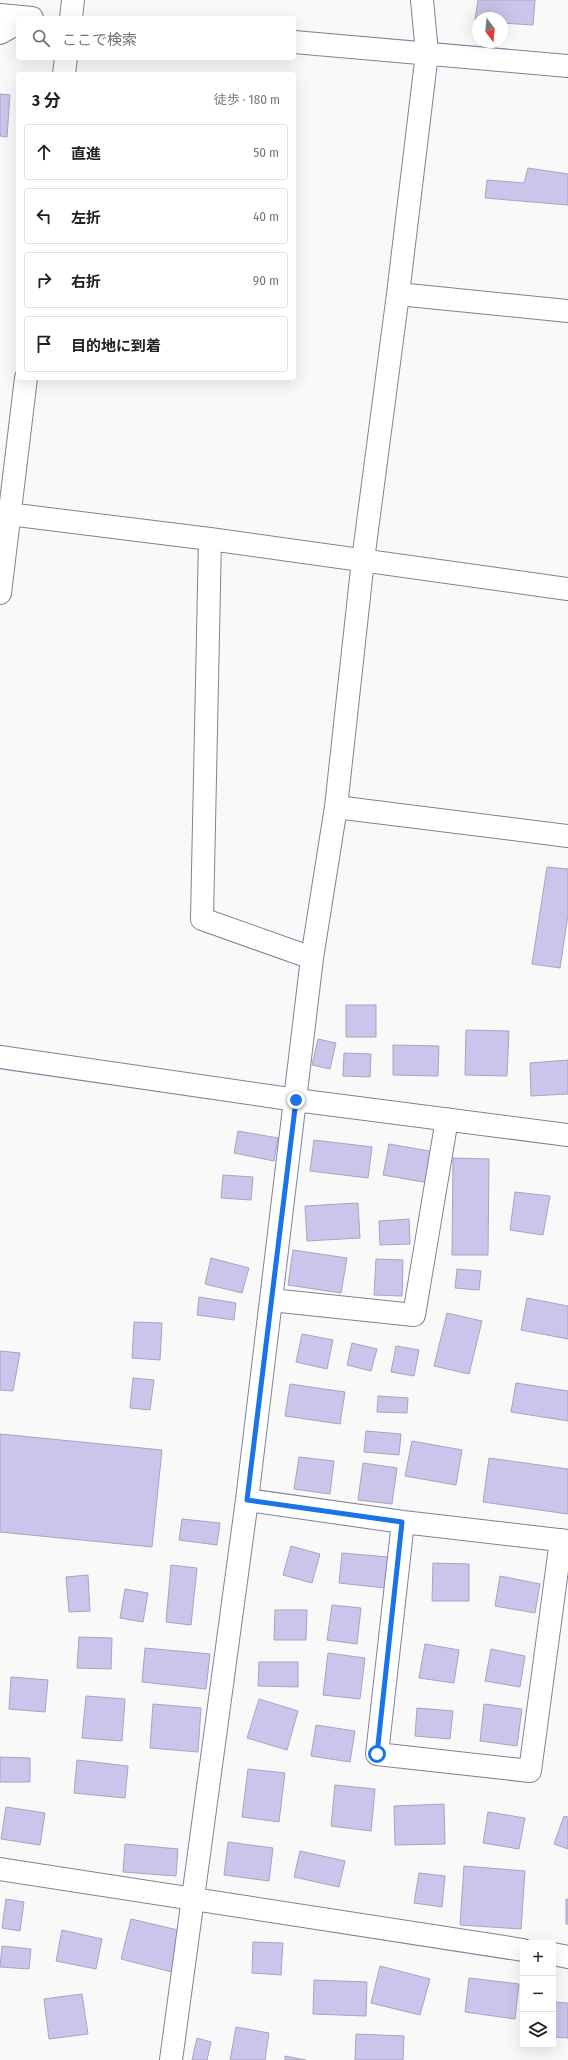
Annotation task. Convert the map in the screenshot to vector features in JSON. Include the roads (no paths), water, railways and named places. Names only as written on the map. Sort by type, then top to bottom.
[{"type":"street","points":[[14,0],[26,16]]},
{"type":"street","points":[[71,16],[73,0]]},
{"type":"street","points":[[171,2060],[247,1500],[312,958],[336,807],[363,560],[398,294],[427,53],[422,0]]},
{"type":"street","points":[[0,15],[16,17]]},
{"type":"street","points":[[0,33],[16,24]]},
{"type":"street","points":[[296,42],[568,66]]},
{"type":"street","points":[[64,72],[66,60]]},
{"type":"street","points":[[398,294],[568,311]]},
{"type":"street","points":[[0,593],[5,513],[26,380]]},
{"type":"street","points":[[5,513],[210,539],[568,589]]},
{"type":"street","points":[[210,539],[202,919],[312,958]]},
{"type":"street","points":[[336,807],[568,836]]},
{"type":"street","points":[[0,1057],[296,1100],[568,1135]]},
{"type":"street","points":[[271,1300],[414,1315],[447,1119]]},
{"type":"street","points":[[247,1500],[402,1522],[565,1541],[530,1771],[377,1754],[402,1522]]},
{"type":"street","points":[[0,1869],[520,1950]]},
{"type":"street","points":[[556,1955],[568,1957]]}]
